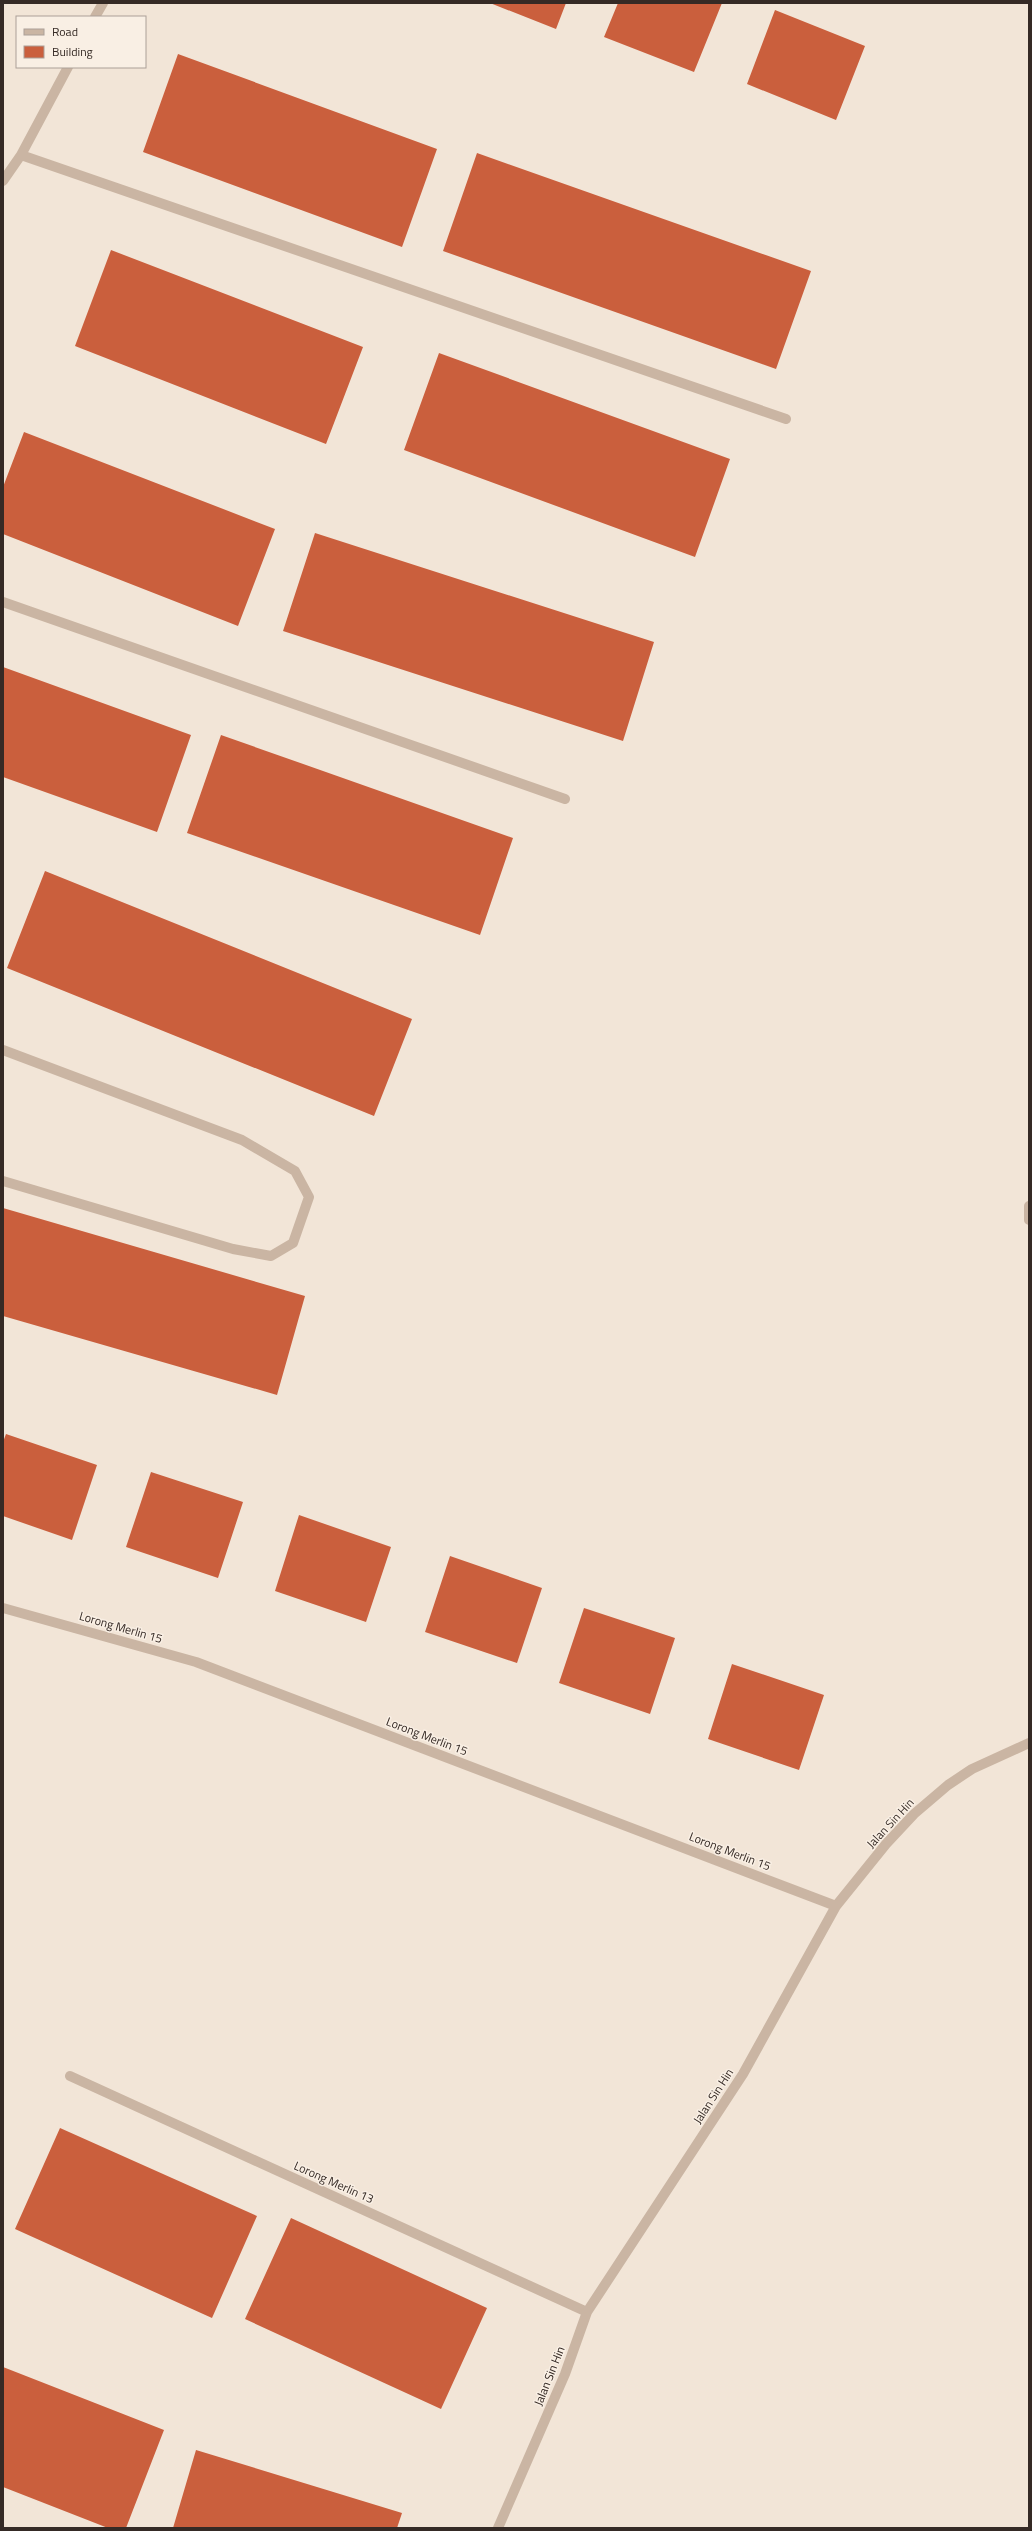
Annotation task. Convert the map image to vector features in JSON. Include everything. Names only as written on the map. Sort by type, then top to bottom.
[{"type":"street","points":[[96,16],[102,3]]},
{"type":"street","points":[[3,181],[21,155],[67,68]]},
{"type":"street","points":[[21,155],[786,419]]},
{"type":"street","points":[[3,602],[565,799]]},
{"type":"street","points":[[3,1050],[242,1140],[295,1171],[310,1197],[293,1243],[271,1256],[233,1249],[3,1181]]},
{"type":"street","points":[[1029,1206],[1029,1220]]},
{"type":"street","name":"Lorong Merlin 15","points":[[3,1608],[196,1662],[836,1906]]},
{"type":"street","name":"Jalan Sin Hin","points":[[498,2528],[565,2374],[587,2312],[743,2074],[836,1906],[886,1844],[914,1814],[948,1785],[972,1769],[1029,1743]]},
{"type":"street","name":"Lorong Merlin 13","points":[[70,2076],[587,2312]]},
{"type":"building","points":[[490,3],[566,3],[556,29]]},
{"type":"building","points":[[618,3],[722,3],[694,72],[604,37]]},
{"type":"building","points":[[775,10],[865,46],[836,120],[747,84]]},
{"type":"building","points":[[178,54],[437,149],[402,247],[143,152]]},
{"type":"building","points":[[477,153],[811,271],[776,369],[443,251]]},
{"type":"building","points":[[111,250],[363,347],[326,444],[75,346]]},
{"type":"building","points":[[439,353],[730,459],[695,557],[404,450]]},
{"type":"building","points":[[24,432],[275,529],[238,626],[3,534],[3,487]]},
{"type":"building","points":[[315,533],[654,642],[623,741],[283,631]]},
{"type":"building","points":[[3,667],[191,735],[157,832],[3,777]]},
{"type":"building","points":[[221,735],[513,838],[480,935],[187,833]]},
{"type":"building","points":[[45,871],[412,1019],[374,1116],[7,968]]},
{"type":"building","points":[[3,1208],[305,1296],[277,1395],[3,1316]]},
{"type":"building","points":[[6,1434],[97,1465],[72,1540],[3,1516],[3,1442]]},
{"type":"building","points":[[151,1472],[243,1502],[218,1578],[126,1547]]},
{"type":"building","points":[[299,1515],[391,1547],[366,1622],[275,1591]]},
{"type":"building","points":[[450,1556],[542,1588],[517,1663],[425,1632]]},
{"type":"building","points":[[584,1608],[675,1638],[650,1714],[559,1683]]},
{"type":"building","points":[[732,1664],[824,1695],[799,1770],[708,1739]]},
{"type":"building","points":[[60,2128],[257,2216],[212,2318],[15,2229]]},
{"type":"building","points":[[291,2218],[487,2308],[441,2409],[245,2319]]},
{"type":"building","points":[[3,2367],[164,2430],[126,2528],[108,2528],[3,2487]]},
{"type":"building","points":[[196,2450],[402,2513],[397,2528],[173,2528]]}]
